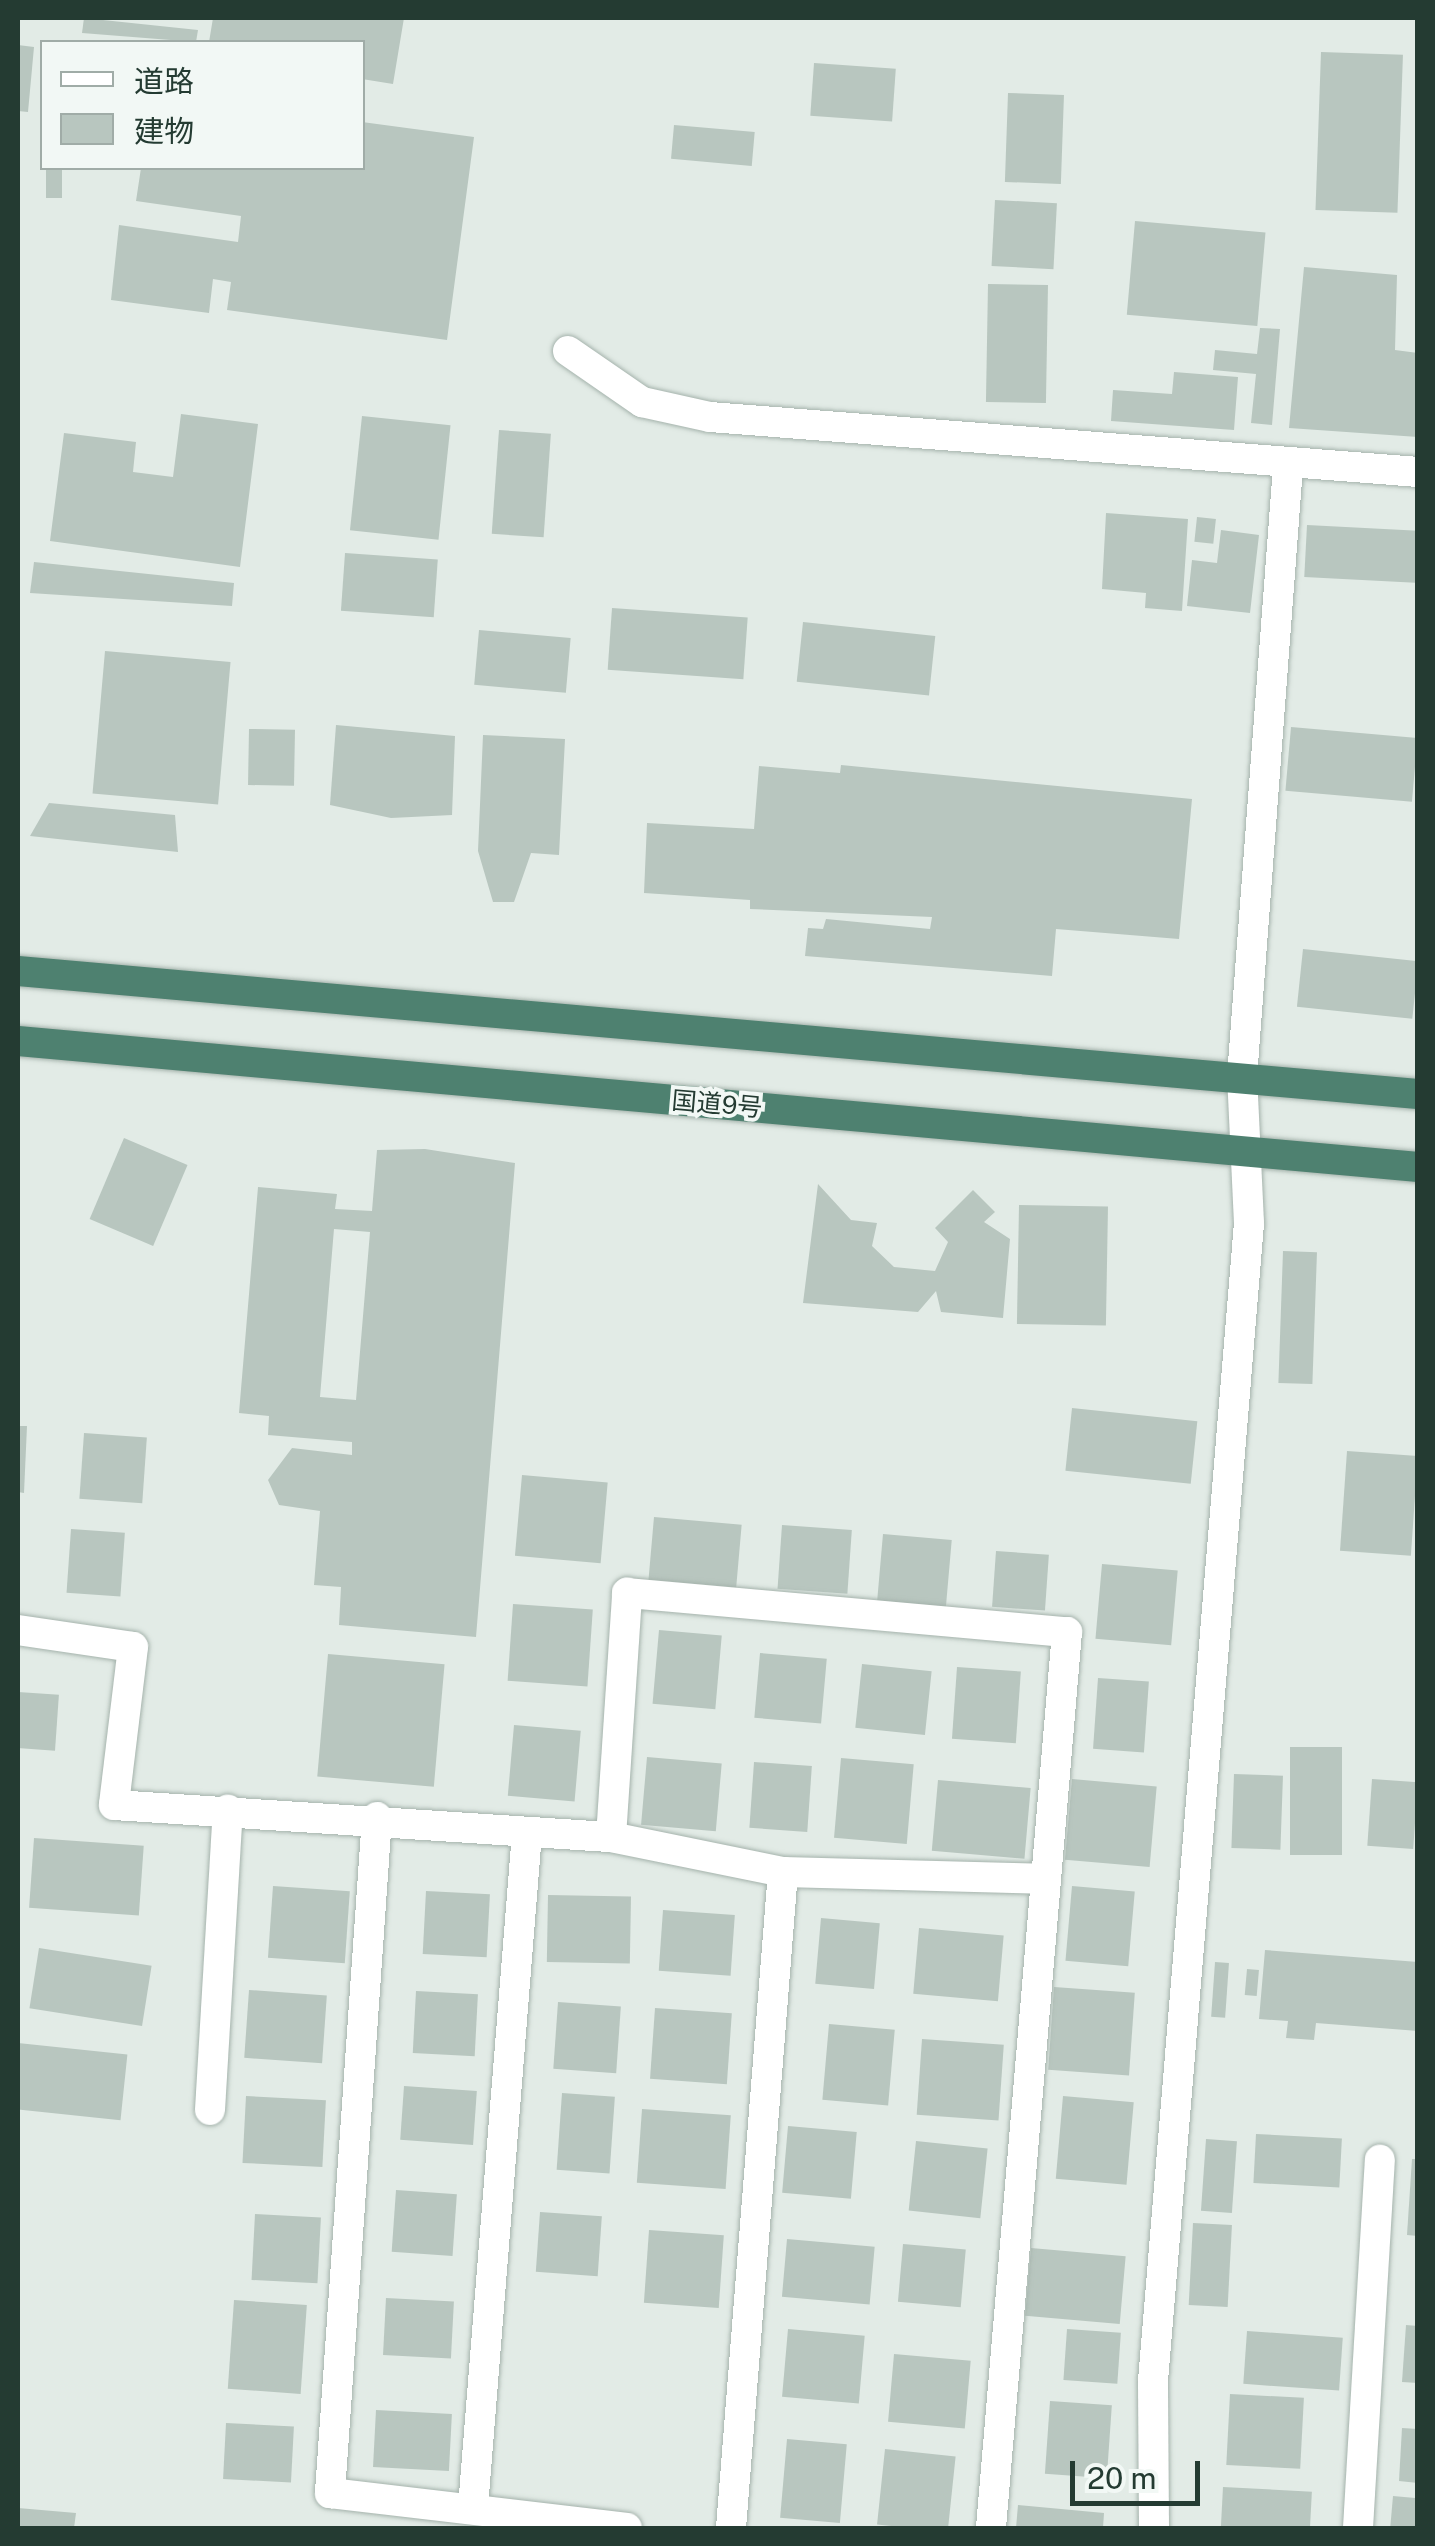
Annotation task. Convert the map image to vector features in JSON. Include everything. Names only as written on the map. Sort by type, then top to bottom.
[{"type":"highway","points":[[18,970],[1418,1094]]},
{"type":"highway","name":"国道9号","points":[[18,1041],[1418,1167]]},
{"type":"street","points":[[568,351],[642,402],[710,417],[1288,466],[1418,472]]},
{"type":"street","points":[[1154,2528],[1153,2381],[1249,1223],[1242,1078],[1288,466]]},
{"type":"street","points":[[611,1837],[627,1594],[1066,1632],[1042,1879],[991,2528]]},
{"type":"street","points":[[18,1630],[133,1647],[114,1805],[377,1817],[527,1833],[611,1837],[783,1872],[1042,1879]]},
{"type":"street","points":[[210,2110],[228,1810]]},
{"type":"street","points":[[377,1817],[330,2493],[424,2515],[473,2508],[627,2528]]},
{"type":"street","points":[[473,2508],[527,1833]]},
{"type":"street","points":[[731,2528],[783,1872]]},
{"type":"street","points":[[1358,2528],[1380,2160]]},
{"type":"building","points":[[84,18],[198,30],[196,40],[82,33]]},
{"type":"building","points":[[213,18],[404,18],[393,84],[365,79],[365,40],[209,40]]},
{"type":"building","points":[[18,45],[34,47],[28,112],[18,111]]},
{"type":"building","points":[[1321,52],[1403,55],[1397,213],[1315,210]]},
{"type":"building","points":[[814,63],[896,69],[892,122],[810,116]]},
{"type":"building","points":[[1008,93],[1064,95],[1061,184],[1005,182]]},
{"type":"building","points":[[365,122],[474,137],[447,340],[227,310],[231,282],[213,279],[209,313],[111,300],[119,225],[238,242],[241,216],[136,201],[141,170],[365,170]]},
{"type":"building","points":[[674,125],[755,132],[752,166],[671,159]]},
{"type":"building","points":[[46,170],[62,170],[62,198],[46,198]]},
{"type":"building","points":[[995,200],[1057,203],[1053,269],[992,266]]},
{"type":"building","points":[[1135,221],[1266,232],[1257,326],[1127,315]]},
{"type":"building","points":[[1304,267],[1397,275],[1395,350],[1418,353],[1418,437],[1289,428]]},
{"type":"building","points":[[988,284],[1048,285],[1046,403],[986,402]]},
{"type":"building","points":[[1260,328],[1280,329],[1272,425],[1251,423],[1256,374],[1213,370],[1215,350],[1257,354]]},
{"type":"building","points":[[1174,372],[1238,377],[1234,430],[1111,421],[1113,390],[1172,394]]},
{"type":"building","points":[[181,414],[258,424],[240,567],[50,541],[64,433],[136,442],[133,472],[173,477]]},
{"type":"building","points":[[362,416],[451,425],[438,540],[350,530]]},
{"type":"building","points":[[499,430],[551,434],[544,537],[492,534]]},
{"type":"building","points":[[1106,513],[1188,519],[1182,611],[1145,608],[1146,593],[1102,589]]},
{"type":"building","points":[[1197,517],[1216,519],[1213,544],[1194,542]]},
{"type":"building","points":[[1307,525],[1418,531],[1415,583],[1304,577]]},
{"type":"building","points":[[1221,530],[1259,535],[1250,613],[1187,606],[1192,560],[1217,563]]},
{"type":"building","points":[[345,553],[438,559],[434,617],[341,611]]},
{"type":"building","points":[[34,562],[234,583],[232,606],[30,593]]},
{"type":"building","points":[[612,608],[748,617],[743,679],[608,670]]},
{"type":"building","points":[[803,622],[935,636],[929,696],[797,682]]},
{"type":"building","points":[[479,630],[571,638],[566,693],[474,685]]},
{"type":"building","points":[[105,651],[231,662],[218,804],[93,793]]},
{"type":"building","points":[[336,725],[455,736],[452,815],[391,818],[330,805]]},
{"type":"building","points":[[1291,727],[1418,738],[1412,802],[1285,791]]},
{"type":"building","points":[[249,729],[295,730],[294,786],[248,785]]},
{"type":"building","points":[[483,735],[565,739],[559,855],[531,853],[514,902],[493,902],[478,851]]},
{"type":"building","points":[[841,765],[1192,799],[1179,939],[1056,929],[1052,976],[805,956],[808,928],[823,929],[826,919],[930,929],[932,917],[750,909],[750,900],[644,893],[647,823],[754,829],[759,766],[840,773]]},
{"type":"building","points":[[49,803],[175,815],[178,852],[30,836]]},
{"type":"building","points":[[1303,949],[1418,961],[1412,1019],[1297,1007]]},
{"type":"building","points":[[124,1138],[188,1165],[153,1246],[90,1219]]},
{"type":"building","points":[[425,1149],[515,1163],[476,1637],[339,1625],[341,1587],[314,1585],[320,1511],[279,1505],[268,1480],[292,1448],[352,1455],[352,1442],[268,1435],[269,1416],[239,1413],[258,1187],[337,1194],[335,1209],[372,1211],[377,1150]],"holes":[[[334,1229],[370,1232],[356,1400],[320,1397]]]},
{"type":"building","points":[[818,1184],[851,1220],[877,1223],[872,1246],[894,1267],[935,1271],[948,1242],[935,1228],[973,1190],[995,1212],[984,1222],[1010,1239],[1003,1318],[941,1312],[936,1291],[918,1312],[803,1303]]},
{"type":"building","points":[[1019,1205],[1108,1207],[1106,1326],[1017,1324]]},
{"type":"building","points":[[1283,1251],[1317,1252],[1312,1384],[1278,1383]]},
{"type":"building","points":[[1072,1408],[1197,1421],[1191,1484],[1065,1471]]},
{"type":"building","points":[[18,1426],[27,1426],[24,1493],[18,1492]]},
{"type":"building","points":[[84,1433],[147,1437],[142,1503],[79,1499]]},
{"type":"building","points":[[1347,1451],[1418,1456],[1411,1556],[1340,1551]]},
{"type":"building","points":[[522,1475],[608,1482],[601,1563],[515,1556]]},
{"type":"building","points":[[654,1517],[742,1525],[736,1587],[649,1580]]},
{"type":"building","points":[[782,1525],[852,1530],[847,1594],[778,1589]]},
{"type":"building","points":[[71,1529],[125,1533],[120,1597],[67,1593]]},
{"type":"building","points":[[883,1534],[952,1540],[946,1607],[877,1601]]},
{"type":"building","points":[[996,1551],[1049,1555],[1045,1611],[992,1607]]},
{"type":"building","points":[[1102,1564],[1178,1571],[1171,1645],[1095,1639]]},
{"type":"building","points":[[513,1604],[593,1610],[587,1686],[508,1681]]},
{"type":"building","points":[[659,1630],[722,1635],[715,1709],[653,1704]]},
{"type":"building","points":[[760,1653],[827,1659],[821,1724],[754,1718]]},
{"type":"building","points":[[328,1654],[445,1664],[434,1787],[317,1777]]},
{"type":"building","points":[[862,1664],[932,1671],[925,1735],[855,1728]]},
{"type":"building","points":[[957,1667],[1021,1671],[1016,1743],[952,1739]]},
{"type":"building","points":[[1098,1678],[1149,1682],[1144,1752],[1093,1749]]},
{"type":"building","points":[[18,1692],[59,1695],[55,1751],[18,1748]]},
{"type":"building","points":[[514,1725],[581,1731],[575,1802],[508,1796]]},
{"type":"building","points":[[1290,1747],[1342,1747],[1342,1855],[1290,1855]]},
{"type":"building","points":[[647,1757],[722,1764],[716,1831],[641,1825]]},
{"type":"building","points":[[841,1758],[914,1764],[907,1844],[834,1838]]},
{"type":"building","points":[[754,1762],[812,1766],[807,1832],[749,1828]]},
{"type":"building","points":[[1234,1774],[1283,1776],[1280,1850],[1231,1848]]},
{"type":"building","points":[[1072,1779],[1157,1786],[1150,1867],[1065,1860]]},
{"type":"building","points":[[1372,1779],[1418,1782],[1413,1849],[1367,1846]]},
{"type":"building","points":[[938,1780],[1031,1788],[1024,1859],[932,1851]]},
{"type":"building","points":[[34,1838],[144,1846],[139,1916],[29,1908]]},
{"type":"building","points":[[273,1886],[350,1891],[345,1963],[268,1958]]},
{"type":"building","points":[[1072,1886],[1135,1891],[1128,1966],[1065,1961]]},
{"type":"building","points":[[426,1891],[490,1894],[487,1957],[423,1954]]},
{"type":"building","points":[[548,1895],[631,1896],[630,1963],[547,1962]]},
{"type":"building","points":[[663,1910],[735,1915],[731,1976],[659,1971]]},
{"type":"building","points":[[821,1918],[880,1923],[874,1989],[815,1984]]},
{"type":"building","points":[[919,1928],[1004,1935],[998,2001],[913,1994]]},
{"type":"building","points":[[39,1948],[152,1966],[142,2026],[29,2008]]},
{"type":"building","points":[[1265,1950],[1418,1962],[1418,2031],[1316,2023],[1314,2040],[1286,2038],[1288,2021],[1259,2019]]},
{"type":"building","points":[[1215,1962],[1229,1963],[1225,2018],[1211,2017]]},
{"type":"building","points":[[1247,1969],[1259,1970],[1257,1996],[1245,1995]]},
{"type":"building","points":[[1054,1987],[1135,1993],[1129,2075],[1048,2070]]},
{"type":"building","points":[[249,1990],[327,1995],[322,2063],[244,2058]]},
{"type":"building","points":[[416,1991],[478,1994],[475,2056],[413,2053]]},
{"type":"building","points":[[558,2002],[621,2006],[616,2073],[553,2069]]},
{"type":"building","points":[[655,2008],[732,2013],[727,2084],[650,2079]]},
{"type":"building","points":[[829,2024],[895,2030],[888,2105],[822,2100]]},
{"type":"building","points":[[922,2039],[1004,2045],[998,2121],[917,2115]]},
{"type":"building","points":[[18,2043],[127,2054],[120,2120],[18,2109]]},
{"type":"building","points":[[404,2086],[477,2091],[473,2145],[400,2140]]},
{"type":"building","points":[[562,2093],[615,2097],[609,2174],[557,2170]]},
{"type":"building","points":[[246,2096],[326,2100],[322,2167],[242,2163]]},
{"type":"building","points":[[1063,2096],[1134,2102],[1126,2185],[1056,2179]]},
{"type":"building","points":[[642,2109],[731,2115],[726,2189],[637,2183]]},
{"type":"building","points":[[788,2126],[857,2132],[851,2199],[782,2193]]},
{"type":"building","points":[[1256,2134],[1342,2139],[1339,2187],[1253,2183]]},
{"type":"building","points":[[1206,2139],[1237,2141],[1232,2213],[1201,2211]]},
{"type":"building","points":[[916,2141],[988,2149],[980,2218],[909,2211]]},
{"type":"building","points":[[1412,2159],[1418,2159],[1418,2236],[1407,2235]]},
{"type":"building","points":[[396,2190],[457,2194],[453,2256],[392,2252]]},
{"type":"building","points":[[540,2212],[602,2216],[598,2276],[536,2272]]},
{"type":"building","points":[[255,2214],[321,2217],[317,2283],[252,2280]]},
{"type":"building","points":[[1193,2223],[1232,2225],[1228,2307],[1189,2305]]},
{"type":"building","points":[[649,2230],[724,2235],[719,2308],[644,2303]]},
{"type":"building","points":[[787,2239],[875,2247],[870,2304],[782,2297]]},
{"type":"building","points":[[903,2244],[966,2249],[961,2307],[898,2302]]},
{"type":"building","points":[[1031,2248],[1126,2256],[1120,2324],[1025,2316]]},
{"type":"building","points":[[386,2298],[454,2302],[451,2358],[383,2355]]},
{"type":"building","points":[[234,2300],[307,2305],[301,2394],[228,2389]]},
{"type":"building","points":[[1406,2325],[1418,2326],[1418,2383],[1402,2382]]},
{"type":"building","points":[[788,2329],[865,2336],[859,2403],[782,2397]]},
{"type":"building","points":[[1067,2329],[1121,2333],[1117,2384],[1063,2380]]},
{"type":"building","points":[[1247,2331],[1343,2338],[1339,2391],[1243,2384]]},
{"type":"building","points":[[894,2354],[971,2361],[965,2428],[888,2422]]},
{"type":"building","points":[[1230,2394],[1304,2398],[1300,2469],[1226,2465]]},
{"type":"building","points":[[1050,2401],[1112,2405],[1107,2478],[1045,2474]]},
{"type":"building","points":[[376,2410],[452,2414],[449,2471],[373,2467]]},
{"type":"building","points":[[226,2423],[294,2427],[291,2482],[223,2479]]},
{"type":"building","points":[[1402,2428],[1418,2429],[1418,2483],[1399,2481]]},
{"type":"building","points":[[787,2439],[847,2444],[840,2523],[780,2518]]},
{"type":"building","points":[[885,2449],[956,2456],[948,2528],[877,2525]]},
{"type":"building","points":[[1223,2487],[1312,2492],[1310,2528],[1221,2528]]},
{"type":"building","points":[[1393,2496],[1418,2498],[1415,2528],[1390,2528]]},
{"type":"building","points":[[1018,2505],[1104,2513],[1103,2528],[1016,2528]]},
{"type":"building","points":[[18,2508],[76,2513],[74,2528],[18,2528]]}]
